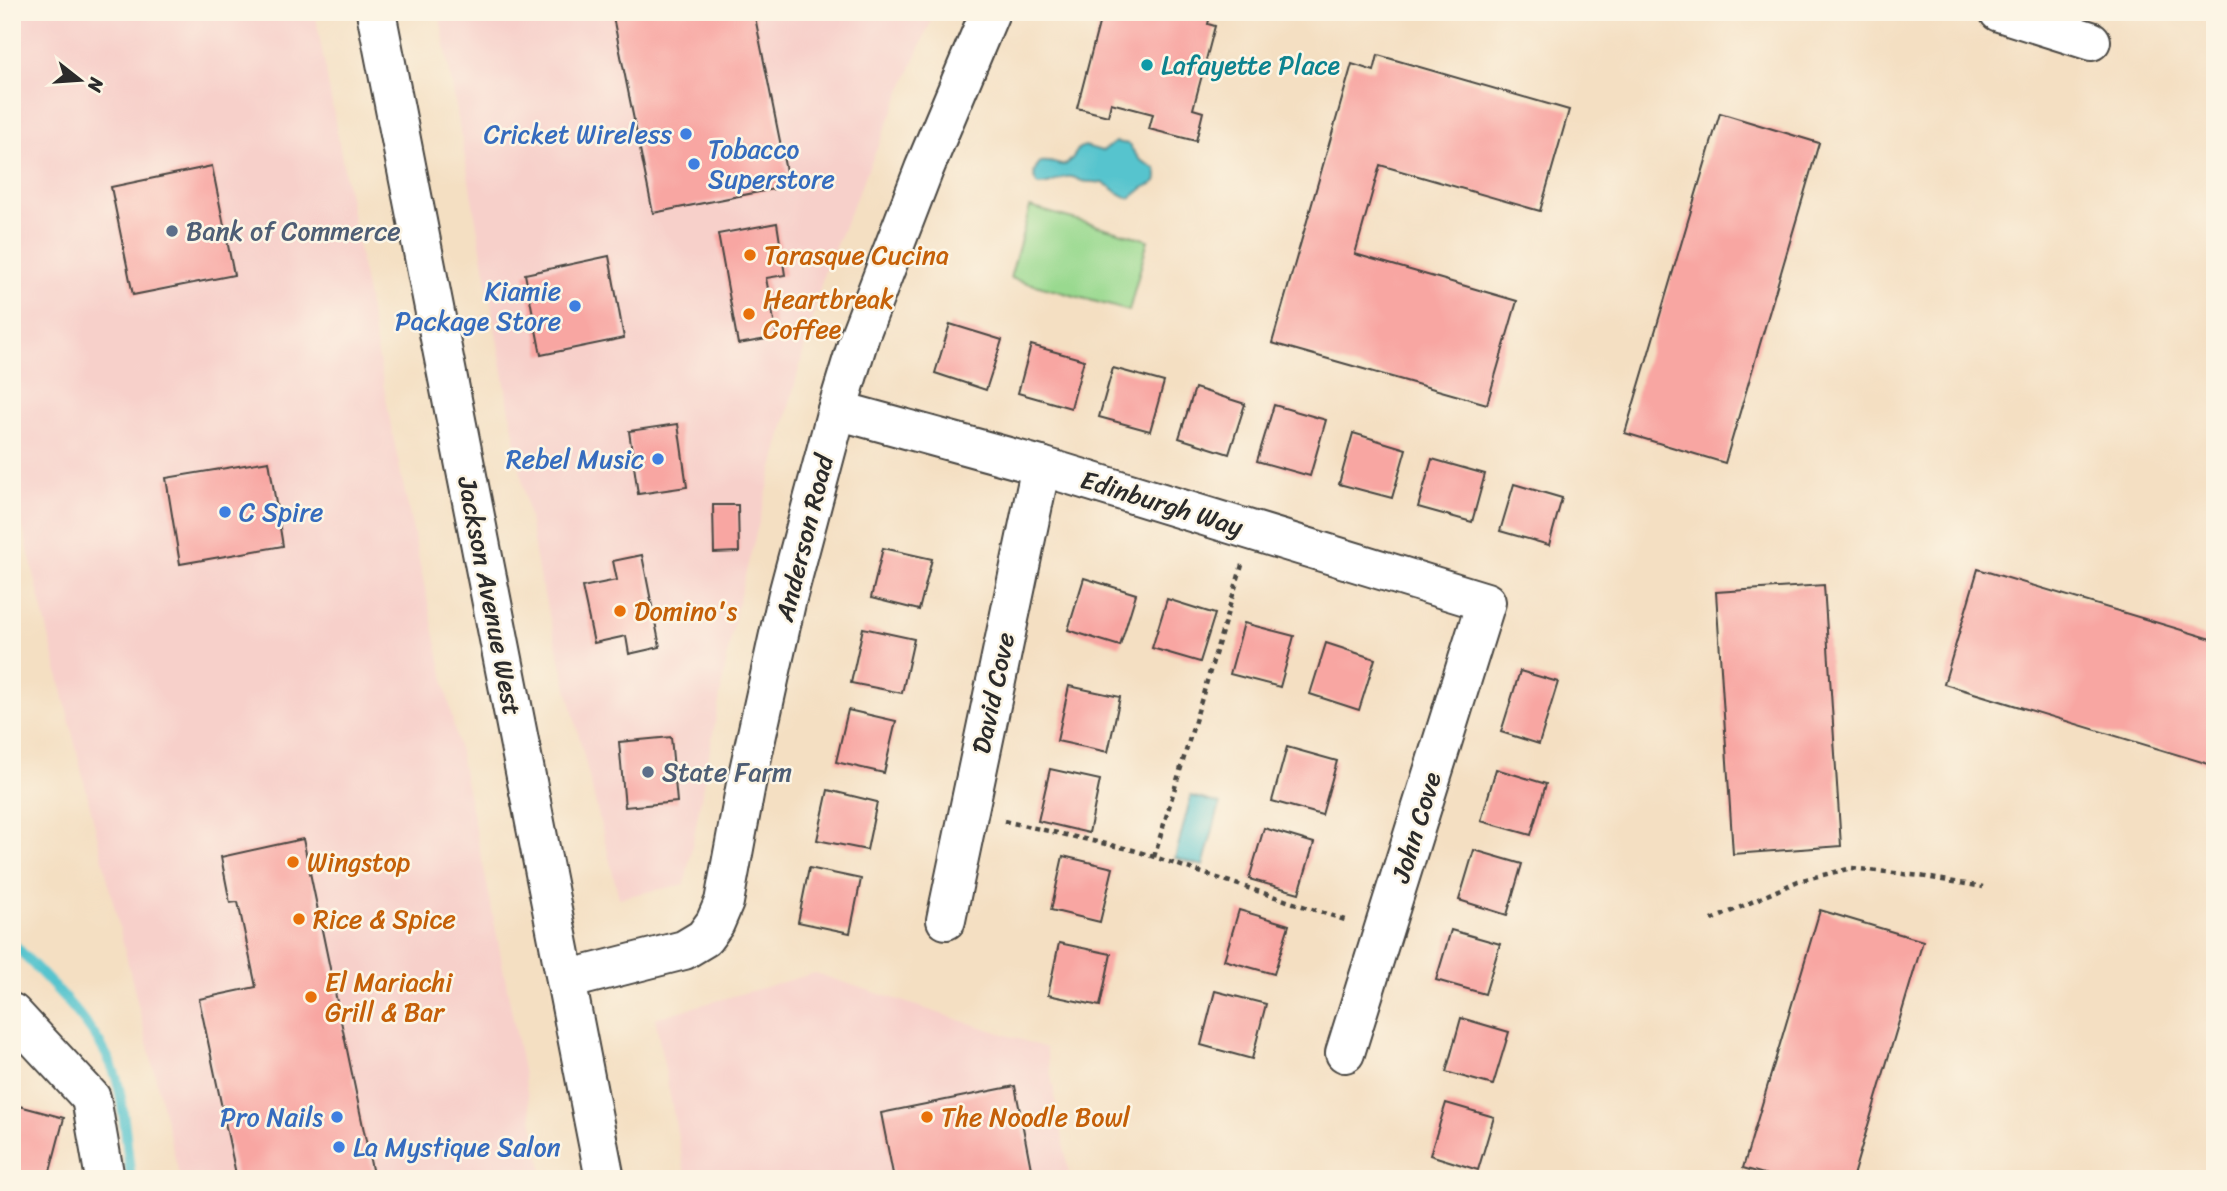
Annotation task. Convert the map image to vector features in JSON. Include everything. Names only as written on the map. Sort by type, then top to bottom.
[{"type":"main road","name":"Jackson Avenue West","points":[[376,12],[605,1179]]},
{"type":"main road","name":"Anderson Road","points":[[566,980],[684,950],[704,938],[715,923],[724,902],[746,784],[787,598],[837,410],[860,335],[924,169],[990,12]]},
{"type":"main road","points":[[1999,12],[2091,41]]},
{"type":"main road","name":"Edinburgh Way","points":[[837,410],[1041,466],[1486,602]]},
{"type":"main road","name":"David Cove","points":[[946,920],[1041,466]]},
{"type":"main road","name":"John Cove","points":[[1345,1052],[1486,602]]},
{"type":"main road","points":[[12,1013],[91,1098],[105,1179]]},
{"type":"path","points":[[1154,857],[1252,530]]},
{"type":"path","points":[[968,813],[1133,850],[1382,933]]},
{"type":"path","points":[[1712,919],[1798,881],[1852,868],[1983,887]]},
{"type":"shaded area","points":[[12,12],[315,12],[393,436],[486,879],[544,1179],[180,1179],[12,483]]},
{"type":"shaded area","points":[[439,12],[935,12],[824,273],[736,610],[685,884],[619,898],[539,575]]},
{"type":"shaded area","points":[[815,973],[1046,1048],[1070,1179],[686,1179],[655,1018]]},
{"type":"green space","points":[[1030,207],[1148,240],[1129,311],[1010,278]]},
{"type":"water","points":[[1116,142],[1128,144],[1140,160],[1156,169],[1156,181],[1130,198],[1105,184],[1072,177],[1044,185],[1038,185],[1036,182],[1034,173],[1040,162],[1065,165],[1079,148],[1085,146],[1102,151]]},
{"type":"water","points":[[1191,796],[1220,804],[1203,866],[1175,858]]},
{"type":"building","points":[[612,12],[754,12],[789,186],[653,213]]},
{"type":"building","name":"Lafayette Place","points":[[1102,12],[1211,12],[1208,24],[1215,26],[1193,109],[1203,112],[1196,141],[1149,129],[1153,114],[1111,103],[1108,116],[1077,108]]},
{"type":"building","points":[[1378,55],[1569,110],[1540,211],[1380,165],[1355,254],[1517,301],[1487,404],[1272,343],[1352,64],[1374,71]]},
{"type":"building","points":[[1720,113],[1819,143],[1725,463],[1625,433]]},
{"type":"building","name":"Bank of Commerce","points":[[212,166],[234,275],[133,295],[111,187]]},
{"type":"building","points":[[777,223],[785,275],[766,278],[777,337],[738,344],[718,234]]},
{"type":"building","name":"Kiamie Package Store","points":[[609,256],[624,338],[541,355],[525,274]]},
{"type":"building","points":[[950,324],[1002,340],[986,390],[935,373]]},
{"type":"building","points":[[1031,345],[1084,360],[1071,408],[1018,393]]},
{"type":"building","points":[[1113,368],[1164,382],[1150,431],[1099,417]]},
{"type":"building","points":[[1195,388],[1245,404],[1229,454],[1179,438]]},
{"type":"building","points":[[1274,405],[1326,420],[1310,476],[1257,461]]},
{"type":"building","name":"Rebel Music","points":[[678,424],[687,487],[638,494],[629,431]]},
{"type":"building","points":[[1353,433],[1406,449],[1392,498],[1339,484]]},
{"type":"building","points":[[1432,459],[1485,474],[1472,522],[1418,507]]},
{"type":"building","name":"C Spire","points":[[269,461],[283,546],[180,564],[166,478]]},
{"type":"building","points":[[1514,484],[1562,498],[1549,545],[1500,531]]},
{"type":"building","points":[[713,505],[738,505],[739,552],[714,553]]},
{"type":"building","points":[[883,548],[932,559],[919,610],[871,598]]},
{"type":"building","name":"Domino's","points":[[642,555],[660,647],[629,654],[626,636],[594,643],[582,587],[617,580],[613,561]]},
{"type":"building","points":[[1978,569],[2215,640],[2215,766],[1944,684]]},
{"type":"building","points":[[1084,578],[1136,594],[1120,646],[1068,630]]},
{"type":"building","points":[[1824,585],[1841,846],[1733,854],[1716,592]]},
{"type":"building","points":[[1167,599],[1215,614],[1200,662],[1152,648]]},
{"type":"building","points":[[1244,623],[1294,636],[1280,687],[1230,674]]},
{"type":"building","points":[[863,628],[914,639],[902,693],[851,683]]},
{"type":"building","points":[[1326,643],[1375,659],[1359,710],[1310,694]]},
{"type":"building","points":[[1520,671],[1558,682],[1539,744],[1501,732]]},
{"type":"building","points":[[1069,686],[1120,697],[1108,752],[1057,741]]},
{"type":"building","points":[[848,710],[896,721],[884,773],[836,762]]},
{"type":"building","name":"State Farm","points":[[671,737],[677,802],[625,807],[619,742]]},
{"type":"building","points":[[1287,747],[1337,761],[1322,815],[1272,801]]},
{"type":"building","points":[[1050,769],[1100,780],[1089,833],[1038,821]]},
{"type":"building","points":[[1496,769],[1546,784],[1531,835],[1481,821]]},
{"type":"building","points":[[828,790],[877,802],[867,850],[817,840]]},
{"type":"building","points":[[1264,828],[1314,843],[1299,893],[1249,879]]},
{"type":"building","points":[[303,839],[374,1179],[237,1179],[199,999],[256,987],[238,902],[230,903],[221,857]]},
{"type":"building","points":[[1474,850],[1522,864],[1507,915],[1459,900]]},
{"type":"building","points":[[1063,856],[1113,868],[1100,922],[1051,910]]},
{"type":"building","points":[[809,868],[861,879],[850,933],[798,922]]},
{"type":"building","points":[[1239,910],[1289,925],[1274,974],[1224,960]]},
{"type":"building","points":[[1820,910],[1923,941],[1852,1179],[1781,1179],[1743,1168]]},
{"type":"building","points":[[1451,930],[1500,944],[1485,994],[1436,980]]},
{"type":"building","points":[[1059,943],[1111,954],[1100,1006],[1048,995]]},
{"type":"building","points":[[1215,991],[1266,1004],[1252,1059],[1201,1045]]},
{"type":"building","points":[[1461,1018],[1509,1032],[1493,1085],[1446,1072]]},
{"type":"building","points":[[1015,1086],[1033,1179],[894,1179],[881,1113]]},
{"type":"building","points":[[1446,1103],[1494,1117],[1478,1170],[1430,1155]]},
{"type":"building","points":[[12,1104],[64,1118],[48,1179],[12,1179]]},
{"type":"waterway","points":[[12,942],[75,1010],[102,1048],[119,1088],[131,1179]]},
{"type":"place","name":"Lafayette Place","points":[[1147,65]]},
{"type":"place","name":"Cricket Wireless","points":[[686,134]]},
{"type":"place","name":"Tobacco Superstore","points":[[694,164]]},
{"type":"place","name":"Bank of Commerce","points":[[172,231]]},
{"type":"place","name":"Tarasque Cucina","points":[[750,255]]},
{"type":"place","name":"Kiamie Package Store","points":[[575,306]]},
{"type":"place","name":"Heartbreak Coffee","points":[[749,314]]},
{"type":"place","name":"Rebel Music","points":[[658,459]]},
{"type":"place","name":"C Spire","points":[[225,512]]},
{"type":"place","name":"Domino's","points":[[620,611]]},
{"type":"place","name":"State Farm","points":[[648,772]]},
{"type":"place","name":"Wingstop","points":[[293,862]]},
{"type":"place","name":"Rice & Spice","points":[[299,919]]},
{"type":"place","name":"El Mariachi Grill & Bar","points":[[311,997]]},
{"type":"place","name":"Pro Nails","points":[[337,1117]]},
{"type":"place","name":"The Noodle Bowl","points":[[927,1117]]},
{"type":"place","name":"La Mystique Salon","points":[[339,1147]]}]
